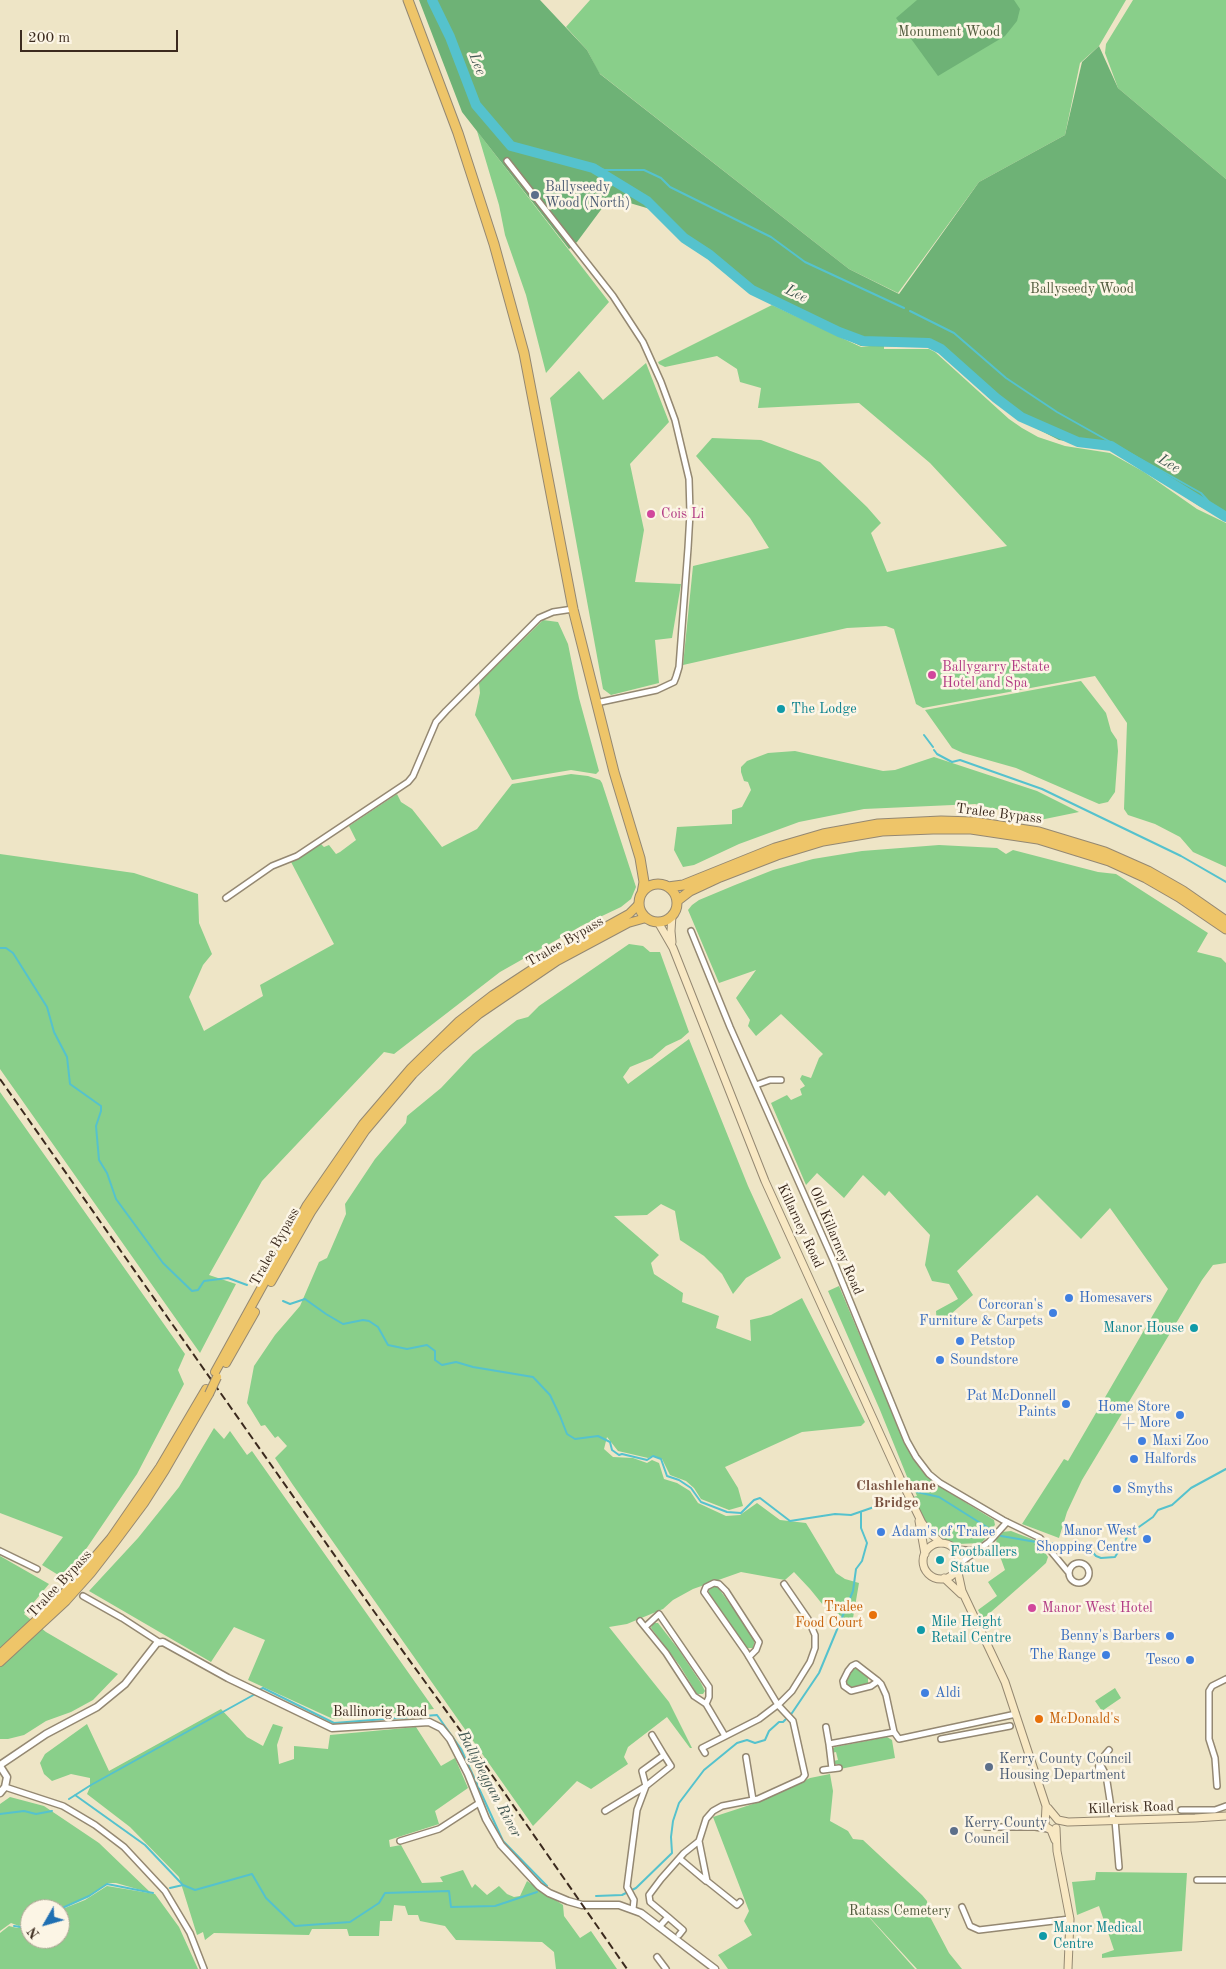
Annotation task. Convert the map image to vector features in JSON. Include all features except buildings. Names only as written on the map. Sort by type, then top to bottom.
[{"type":"highway","points":[[408,0],[458,133],[494,244],[524,353],[573,609],[614,772],[640,858],[644,882],[639,904],[642,914],[646,918],[658,922],[665,921],[672,915],[676,907],[677,901],[674,893],[663,886],[640,858]]},
{"type":"highway","name":"Tralee Bypass","points":[[663,886],[685,885],[775,848],[823,834],[878,824],[974,822],[1039,832],[1105,852],[1148,871],[1183,890],[1226,920]]},
{"type":"highway","name":"Tralee Bypass","points":[[677,901],[690,892],[720,877],[777,855],[823,841],[882,831],[971,829],[1038,839],[1109,861],[1179,896],[1226,929]]},
{"type":"highway","points":[[642,893],[649,886],[663,886]]},
{"type":"main road","name":"Tralee Bypass","points":[[216,1375],[307,1205],[363,1124],[411,1068],[458,1022],[493,995],[551,957],[629,914],[639,904]]},
{"type":"main road","name":"Killarney Road","points":[[672,915],[673,948]]},
{"type":"main road","name":"Tralee Bypass","points":[[0,1662],[66,1601],[91,1573],[144,1503],[165,1470],[216,1375],[311,1212],[366,1131],[413,1074],[479,1014],[517,987],[612,930],[646,918]]},
{"type":"main road","name":"Killarney Road","points":[[658,922],[673,948],[765,1181],[915,1509],[921,1525],[925,1554]]},
{"type":"main road","name":"Tralee Bypass","points":[[0,1654],[58,1600],[111,1538],[160,1467],[207,1391]]},
{"type":"main road","name":"Killarney Road","points":[[915,1509],[930,1533],[941,1543]]},
{"type":"main road","points":[[958,1566],[953,1574],[944,1578],[935,1577],[928,1572],[924,1563],[925,1554],[929,1548],[941,1543],[948,1544],[958,1554],[962,1591],[989,1645],[1016,1714],[1052,1823],[1070,1920],[1068,1969]]},
{"type":"main road","points":[[944,1578],[966,1600]]},
{"type":"main road","name":"Killerisk Road","points":[[1052,1823],[1226,1816]]},
{"type":"main road","name":"Killerisk Road","points":[[1195,1818],[1226,1820]]},
{"type":"street","points":[[507,161],[612,296],[643,342],[675,420],[689,479],[688,548],[679,667],[674,682],[658,690],[596,704]]},
{"type":"street","points":[[226,898],[272,866],[297,856],[408,782],[413,776],[436,722],[446,711],[539,618],[553,612],[573,609]]},
{"type":"street","name":"Old Killarney Road","points":[[691,931],[834,1262],[907,1441],[916,1457],[929,1474],[940,1483],[1006,1522],[1035,1534],[1058,1560]]},
{"type":"street","points":[[756,1085],[770,1080],[781,1080]]},
{"type":"street","points":[[958,1566],[989,1542],[1006,1522]]},
{"type":"street","points":[[955,1550],[976,1551]]},
{"type":"street","points":[[0,1551],[37,1569]]},
{"type":"street","points":[[1058,1560],[1072,1566]]},
{"type":"street","points":[[1058,1560],[1069,1572],[1071,1580],[1079,1584],[1086,1582],[1089,1570],[1084,1564],[1077,1563],[1072,1566],[1069,1572]]},
{"type":"street","points":[[679,1934],[683,1930],[650,1902],[649,1895],[661,1879],[699,1841],[706,1819],[713,1811],[722,1806],[753,1800],[802,1779],[805,1775],[793,1721],[778,1705],[749,1657],[704,1592],[706,1587],[714,1583],[719,1584],[726,1591],[759,1642],[756,1650],[749,1657]]},
{"type":"street","points":[[705,1753],[702,1748],[759,1719],[778,1705],[792,1691],[810,1662],[815,1648],[815,1635],[808,1619],[784,1584]]},
{"type":"street","name":"Ballinorig Road","points":[[83,1596],[159,1642],[163,1642],[228,1678],[332,1728],[429,1722],[440,1728],[450,1739],[500,1845],[533,1880],[546,1891],[568,1901],[582,1905],[619,1905],[642,1913],[715,1969]]},
{"type":"street","points":[[645,1627],[659,1614],[709,1687],[709,1697],[706,1704]]},
{"type":"street","points":[[640,1621],[666,1653],[694,1696],[706,1704],[725,1736]]},
{"type":"street","points":[[0,1793],[6,1787],[7,1777],[6,1772],[0,1765],[46,1734],[97,1707],[125,1684],[159,1642]]},
{"type":"street","points":[[878,1681],[871,1686],[851,1691],[844,1686],[843,1681],[848,1671],[856,1664],[878,1681],[884,1688],[894,1732],[897,1738],[900,1739],[1016,1714]]},
{"type":"street","points":[[1217,1786],[1215,1758],[1209,1739],[1208,1690],[1226,1679]]},
{"type":"street","points":[[964,1725],[966,1734]]},
{"type":"street","points":[[941,1739],[1010,1726]]},
{"type":"street","points":[[826,1727],[832,1769]]},
{"type":"street","points":[[829,1744],[894,1732]]},
{"type":"street","points":[[605,1811],[646,1786],[671,1766],[652,1735]]},
{"type":"street","points":[[1098,1777],[1099,1762],[1109,1750]]},
{"type":"street","points":[[633,1910],[634,1900],[627,1887],[637,1810],[646,1786],[642,1771],[664,1755]]},
{"type":"street","points":[[746,1757],[753,1800]]},
{"type":"street","points":[[1099,1762],[1106,1775],[1114,1820],[1119,1867]]},
{"type":"street","points":[[823,1770],[839,1768]]},
{"type":"street","points":[[6,1787],[63,1806],[95,1825],[124,1847],[165,1891],[190,1933],[204,1969]]},
{"type":"street","points":[[400,1842],[438,1829],[480,1803]]},
{"type":"street","points":[[1181,1810],[1215,1810],[1226,1806]]},
{"type":"street","points":[[986,1827],[1035,1827],[1052,1823]]},
{"type":"street","points":[[1035,1827],[1052,1823]]},
{"type":"street","points":[[699,1841],[707,1881]]},
{"type":"street","points":[[680,1859],[737,1905],[740,1902]]},
{"type":"street","points":[[1197,1880],[1226,1880]]},
{"type":"street","points":[[962,1907],[970,1926],[979,1930],[1070,1920]]},
{"type":"street","points":[[659,1927],[668,1917]]},
{"type":"street","points":[[658,1957],[666,1969]]},
{"type":"green space","name":"Ballyseedy Wood","points":[[419,0],[540,0],[587,50],[600,74],[849,269],[899,294],[979,182],[1065,135],[1082,62],[1099,46],[1118,88],[1226,179],[1226,519],[1199,506],[1111,447],[1059,440],[1016,418],[988,397],[940,352],[929,347],[861,346],[757,297],[711,259],[682,241],[650,209],[623,201],[610,202],[603,207],[577,242],[569,249],[462,112]]},
{"type":"green space","points":[[590,0],[1126,0],[1099,46],[1080,63],[1065,135],[979,182],[898,293],[849,269],[599,73],[587,50],[566,27]]},
{"type":"green space","name":"Monument Wood","points":[[917,0],[1014,0],[1020,9],[1017,21],[1005,36],[938,76],[896,18]]},
{"type":"green space","points":[[1133,0],[1226,0],[1226,179],[1118,88],[1105,53],[1106,44]]},
{"type":"green space","points":[[477,131],[609,302],[546,373],[526,295],[505,235],[499,205]]},
{"type":"green space","points":[[772,305],[861,347],[878,345],[884,346],[884,349],[929,349],[935,352],[1009,419],[1022,428],[1038,437],[1065,446],[1110,453],[1144,472],[1197,509],[1226,523],[1226,867],[1193,852],[1180,837],[1155,824],[1128,815],[1124,809],[1127,723],[1095,676],[923,708],[916,704],[894,629],[886,626],[847,628],[683,665],[693,566],[769,548],[750,518],[696,456],[712,438],[761,440],[820,462],[881,523],[871,533],[887,572],[1007,546],[930,463],[859,403],[758,408],[761,388],[740,382],[737,369],[717,356],[665,367],[659,364],[658,362]]},
{"type":"green space","points":[[646,363],[669,422],[630,464],[644,530],[635,582],[681,584],[672,638],[655,640],[659,683],[611,695],[603,689],[550,398],[579,371],[603,400]]},
{"type":"green space","points":[[543,620],[558,622],[568,644],[579,698],[599,771],[596,774],[571,770],[512,780],[475,715],[480,693],[479,683]]},
{"type":"green space","points":[[1081,681],[1106,713],[1111,731],[1117,740],[1115,792],[1108,802],[1099,804],[1016,768],[952,748],[925,710]]},
{"type":"green space","points":[[795,751],[883,771],[895,770],[934,757],[1037,791],[1079,812],[1040,820],[975,804],[864,809],[799,822],[739,844],[694,865],[683,867],[674,850],[677,827],[732,824],[732,810],[742,807],[751,790],[748,782],[744,781],[741,767],[747,761],[768,753]]},
{"type":"green space","points":[[571,774],[588,776],[600,780],[602,783],[636,887],[631,899],[621,907],[583,925],[500,972],[394,1054],[384,1052],[262,1181],[209,1275],[236,1284],[200,1353],[0,1069],[0,854],[134,873],[198,894],[199,923],[212,954],[203,965],[189,997],[204,1031],[263,996],[260,985],[334,944],[290,860],[318,844],[324,847],[329,845],[336,854],[340,852],[356,840],[349,826],[397,794],[401,802],[412,809],[442,847],[477,829],[512,784]]},
{"type":"green space","points":[[939,845],[997,848],[1006,854],[1013,850],[1098,872],[1116,874],[1208,933],[1197,952],[1221,958],[1226,963],[1226,1263],[1213,1265],[1202,1280],[1082,1480],[1067,1512],[1059,1538],[1022,1524],[1064,1459],[1068,1461],[1168,1289],[1110,1208],[1081,1239],[1037,1195],[957,1271],[973,1295],[937,1326],[936,1311],[958,1299],[949,1284],[932,1281],[925,1265],[930,1235],[889,1191],[885,1196],[863,1175],[844,1198],[817,1173],[806,1185],[771,1103],[787,1095],[791,1100],[802,1095],[800,1089],[805,1086],[800,1079],[802,1075],[811,1078],[819,1058],[823,1054],[781,1014],[756,1036],[748,1026],[750,1020],[736,998],[756,970],[719,983],[688,910],[699,900],[735,885],[773,870],[813,859],[862,851]]},
{"type":"green space","points":[[629,944],[643,946],[650,952],[660,952],[689,1032],[681,1039],[666,1046],[652,1058],[630,1067],[623,1077],[628,1084],[689,1039],[748,1186],[781,1258],[746,1278],[733,1294],[722,1274],[704,1256],[680,1240],[675,1211],[661,1204],[647,1215],[614,1216],[659,1255],[651,1263],[654,1274],[683,1293],[682,1302],[719,1316],[716,1328],[751,1341],[750,1320],[771,1315],[802,1298],[865,1422],[861,1426],[802,1432],[725,1467],[738,1488],[743,1506],[729,1510],[701,1499],[694,1488],[686,1481],[670,1475],[662,1459],[654,1456],[648,1458],[618,1451],[607,1437],[604,1449],[613,1457],[633,1458],[647,1463],[652,1460],[659,1463],[664,1479],[677,1483],[690,1491],[698,1503],[726,1516],[740,1515],[757,1503],[780,1520],[806,1523],[836,1573],[845,1579],[859,1583],[853,1618],[846,1619],[823,1605],[794,1572],[785,1580],[741,1572],[693,1589],[673,1600],[663,1609],[627,1624],[609,1627],[669,1702],[692,1748],[690,1748],[667,1717],[628,1747],[624,1757],[628,1764],[591,1789],[577,1781],[533,1826],[275,1458],[287,1446],[278,1436],[275,1438],[265,1425],[261,1426],[247,1403],[254,1366],[275,1335],[300,1306],[319,1262],[327,1258],[346,1214],[345,1204],[375,1159],[406,1123],[407,1116],[441,1088],[473,1054],[517,1020],[528,1017],[539,1006]]},
{"type":"green space","points":[[0,1092],[185,1354],[178,1370],[184,1384],[137,1474],[82,1555],[60,1576],[42,1565],[63,1537],[0,1513]]},
{"type":"green space","points":[[839,1286],[896,1422],[915,1460],[942,1488],[994,1520],[995,1525],[989,1531],[991,1533],[981,1543],[958,1544],[944,1540],[931,1532],[913,1497],[917,1496],[914,1489],[912,1489],[828,1291]]},
{"type":"green space","points":[[214,1428],[224,1439],[230,1431],[247,1455],[252,1451],[434,1709],[333,1719],[248,1680],[265,1640],[234,1627],[211,1662],[89,1591],[138,1538],[179,1487]]},
{"type":"green space","points":[[1011,1531],[1037,1541],[1048,1557],[1046,1563],[983,1619],[978,1610],[997,1596],[988,1582],[1005,1570],[997,1548],[996,1538],[1002,1532]]},
{"type":"green space","points":[[0,1556],[49,1584],[24,1614],[46,1632],[118,1674],[93,1700],[71,1712],[46,1721],[24,1735],[8,1739],[0,1739]]},
{"type":"green space","points":[[717,1586],[755,1639],[753,1648],[747,1648],[709,1593],[708,1589]]},
{"type":"green space","points":[[653,1623],[658,1623],[679,1650],[701,1683],[705,1691],[703,1694],[697,1694],[680,1666],[651,1628]]},
{"type":"green space","points":[[852,1669],[857,1669],[868,1678],[868,1684],[850,1687],[846,1685],[845,1681]]},
{"type":"green space","points":[[1115,1688],[1121,1698],[1102,1711],[1095,1701]]},
{"type":"green space","points":[[221,1709],[247,1737],[263,1746],[273,1724],[283,1727],[277,1745],[279,1764],[294,1759],[294,1746],[328,1749],[330,1735],[416,1727],[441,1766],[455,1758],[468,1788],[435,1811],[439,1824],[389,1840],[390,1847],[401,1845],[422,1883],[443,1882],[440,1877],[463,1870],[472,1888],[475,1884],[487,1895],[499,1886],[507,1894],[514,1897],[520,1896],[527,1881],[563,1905],[564,1916],[580,1938],[591,1931],[617,1969],[556,1969],[554,1952],[542,1942],[456,1940],[445,1926],[420,1921],[418,1915],[408,1915],[405,1906],[394,1905],[392,1921],[380,1921],[379,1936],[349,1936],[347,1929],[312,1929],[309,1935],[214,1933],[205,1940],[203,1932],[197,1935],[179,1877],[130,1827],[87,1794],[90,1787],[90,1778],[71,1774],[52,1781],[44,1774],[40,1763],[45,1754],[87,1724],[109,1771]]},
{"type":"green space","points":[[887,1737],[892,1740],[895,1758],[840,1769],[839,1764],[835,1764],[833,1761],[838,1760],[836,1752],[832,1753],[832,1749],[835,1747]]},
{"type":"green space","name":"Ratass Cemetery","points":[[830,1774],[833,1791],[830,1821],[848,1831],[853,1839],[863,1840],[922,1895],[927,1901],[928,1913],[949,1953],[962,1969],[917,1969],[851,1897],[915,1969],[728,1969],[718,1955],[752,1935],[744,1921],[749,1911],[713,1817],[762,1801],[810,1778]]},
{"type":"green space","points":[[10,1797],[44,1806],[99,1843],[151,1893],[116,1883],[108,1883],[91,1895],[70,1904],[70,1899],[20,1899],[20,1926],[11,1923],[0,1931],[0,1804]]},
{"type":"green space","points":[[1096,1872],[1187,1873],[1182,1951],[1102,1958],[1102,1954],[1114,1950],[1099,1906],[1077,1915],[1072,1882],[1095,1880]]},
{"type":"green space","points":[[107,1886],[155,1894],[179,1927],[198,1969],[0,1969],[0,1933],[9,1926],[20,1927],[20,1949],[70,1949],[70,1906],[85,1900]]},
{"type":"waterway","name":"Lee","points":[[432,0],[450,37],[476,105],[511,146],[593,168],[647,201],[684,238],[710,255],[752,290],[839,332],[863,341],[929,343],[941,349],[996,398],[1021,417],[1078,442],[1111,446],[1226,517]]},
{"type":"waterway","points":[[593,168],[605,170],[644,170],[661,178],[670,187],[771,237],[805,262],[904,308]]},
{"type":"waterway","points":[[910,311],[954,333],[1006,378],[1057,412],[1201,493],[1219,513]]},
{"type":"waterway","points":[[924,735],[933,747]]},
{"type":"waterway","points":[[934,750],[937,754],[952,762],[960,760],[1042,789],[1181,856],[1226,882]]},
{"type":"waterway","points":[[0,948],[6,948],[13,953],[47,1007],[54,1032],[67,1057],[70,1084],[101,1106],[96,1126],[99,1160],[107,1173],[116,1199],[163,1263],[192,1291],[198,1290],[204,1281],[228,1278],[247,1285]]},
{"type":"waterway","points":[[283,1301],[290,1304],[305,1299],[343,1324],[363,1320],[369,1321],[378,1327],[388,1345],[407,1349],[427,1345],[435,1351],[435,1360],[442,1365],[456,1362],[473,1367],[533,1377],[550,1395],[567,1434],[575,1439],[598,1436],[610,1442],[612,1450],[619,1455],[622,1454],[647,1460],[653,1456],[661,1459],[667,1476],[679,1480],[691,1488],[701,1502],[727,1512],[741,1513],[754,1500],[760,1498],[790,1521],[835,1514],[851,1515],[900,1498]]},
{"type":"waterway","name":"Ballybeggan River","points":[[1047,1543],[1087,1546],[1096,1556],[1101,1558],[1115,1557],[1129,1534],[1153,1517],[1158,1510],[1172,1505],[1191,1488],[1226,1469]]},
{"type":"waterway","name":"Ballybeggan River","points":[[917,1492],[939,1497],[1001,1536],[1042,1543]]},
{"type":"waterway","name":"Ballybeggan River","points":[[596,1896],[622,1895],[636,1888],[672,1853],[673,1821],[679,1803],[704,1770],[737,1743],[747,1740],[755,1743],[765,1740],[769,1731],[779,1722],[783,1722],[792,1713],[819,1673],[853,1591],[856,1569],[862,1561],[867,1543],[861,1528],[861,1512]]},
{"type":"waterway","name":"Ballybeggan River","points":[[261,1689],[263,1688],[334,1723],[437,1715],[461,1749],[503,1841],[547,1886]]},
{"type":"waterway","name":"Ballybeggan River","points":[[69,1799],[257,1693]]},
{"type":"waterway","points":[[75,1795],[145,1845],[182,1884]]},
{"type":"waterway","name":"Ballybeggan River","points":[[0,1814],[24,1811],[36,1814],[52,1811]]},
{"type":"waterway","points":[[170,1888],[183,1885],[195,1890],[252,1874],[266,1898],[295,1926],[350,1922],[379,1903],[385,1893],[449,1891],[451,1907],[495,1906],[537,1892]]},
{"type":"waterway","points":[[70,1905],[89,1896],[107,1884],[153,1893]]},
{"type":"waterway","points":[[14,1926],[20,1927]]},
{"type":"railway","points":[[0,1079],[373,1610],[476,1752],[627,1969]]},
{"type":"place","name":"Ballyseedy Wood (North)","points":[[535,195]]},
{"type":"place","name":"Cois Li","points":[[651,514]]},
{"type":"place","name":"Ballygarry Estate Hotel and Spa","points":[[932,675]]},
{"type":"place","name":"The Lodge","points":[[781,709]]},
{"type":"place","name":"Homesavers","points":[[1069,1298]]},
{"type":"place","name":"Corcoran's Furniture & Carpets","points":[[1053,1313]]},
{"type":"place","name":"Manor House","points":[[1194,1328]]},
{"type":"place","name":"Petstop","points":[[960,1341]]},
{"type":"place","name":"Soundstore","points":[[940,1360]]},
{"type":"place","name":"Pat McDonnell Paints","points":[[1066,1404]]},
{"type":"place","name":"Home Store + More","points":[[1180,1415]]},
{"type":"place","name":"Maxi Zoo","points":[[1142,1441]]},
{"type":"place","name":"Halfords","points":[[1134,1459]]},
{"type":"place","name":"Smyths","points":[[1117,1489]]},
{"type":"place","name":"Adam's of Tralee","points":[[881,1532]]},
{"type":"place","name":"Manor West Shopping Centre","points":[[1147,1539]]},
{"type":"place","name":"Footballers Statue","points":[[940,1560]]},
{"type":"place","name":"Manor West Hotel","points":[[1032,1608]]},
{"type":"place","name":"Tralee Food Court","points":[[873,1615]]},
{"type":"place","name":"Mile Height Retail Centre","points":[[921,1630]]},
{"type":"place","name":"Benny's Barbers","points":[[1170,1636]]},
{"type":"place","name":"The Range","points":[[1106,1655]]},
{"type":"place","name":"Tesco","points":[[1190,1660]]},
{"type":"place","name":"Aldi","points":[[925,1693]]},
{"type":"place","name":"McDonald's","points":[[1039,1719]]},
{"type":"place","name":"Kerry County Council Housing Department","points":[[989,1767]]},
{"type":"place","name":"Kerry County Council","points":[[954,1831]]},
{"type":"place","name":"Manor Medical Centre","points":[[1043,1936]]},
{"type":"district","name":"Clashlehane Bridge","points":[[896,1494]]}]
